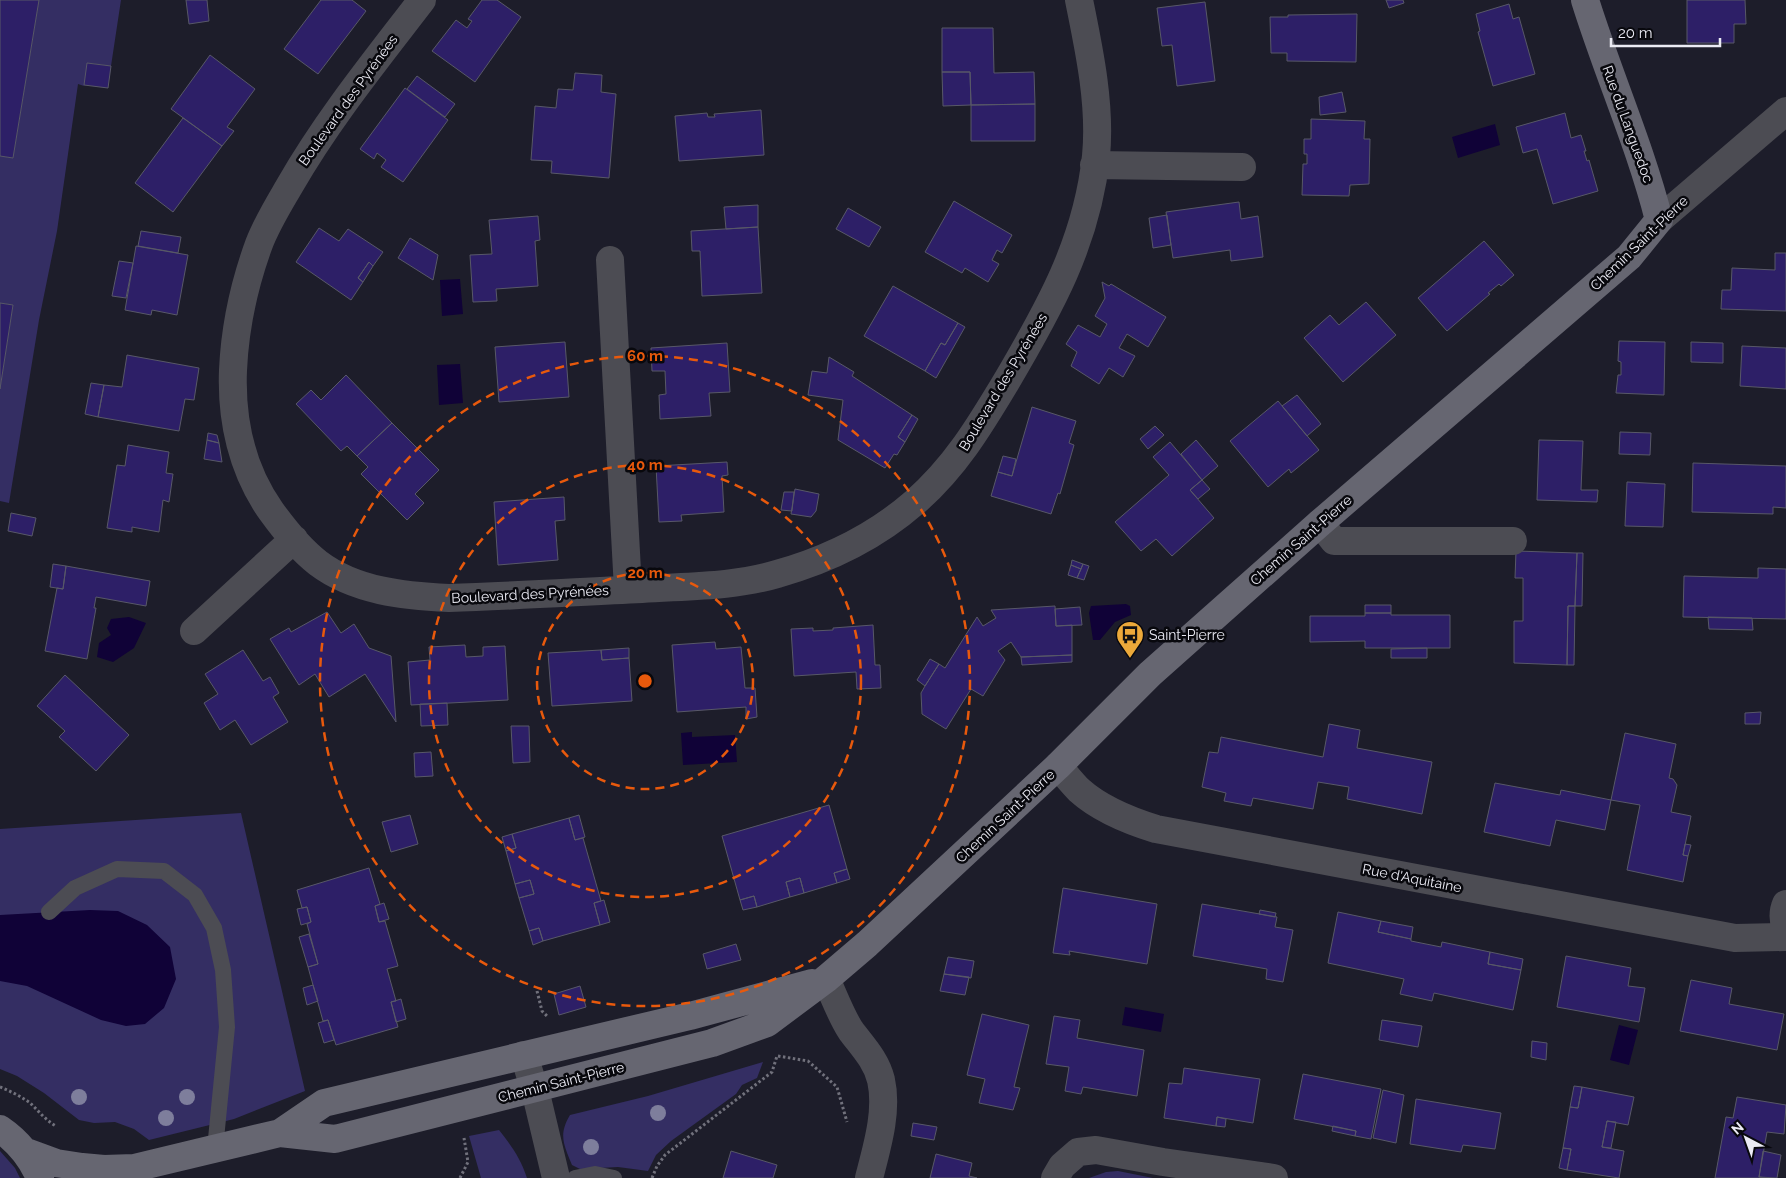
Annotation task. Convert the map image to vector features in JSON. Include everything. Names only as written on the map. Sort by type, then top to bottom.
[{"type":"main road","name":"Rue du Languedoc","points":[[1585,0],[1596,36],[1650,183],[1659,220]]},
{"type":"main road","name":"Chemin Saint-Pierre","points":[[280,1133],[335,1139],[712,1044],[767,1023],[826,979],[867,944],[1058,766],[1150,674],[1320,523],[1629,257],[1659,220]]},
{"type":"main road","name":"Chemin Saint-Pierre","points":[[26,1152],[56,1162],[124,1173],[280,1133],[324,1104],[690,1016],[826,979]]},
{"type":"main road","points":[[0,1129],[26,1152],[40,1178]]},
{"type":"street","name":"Boulevard des Pyrénées","points":[[422,0],[310,150],[280,201],[260,242],[247,280],[238,318],[234,349],[232,394],[238,434],[250,475],[263,499],[294,539],[317,562],[334,573],[368,587],[408,596],[449,598],[702,586],[775,575],[808,564],[867,537],[892,520],[926,492],[953,463],[972,438],[1053,300],[1070,262],[1082,222],[1094,165],[1097,130],[1094,87],[1079,0]]},
{"type":"street","name":"Chemin Saint-Pierre","points":[[1659,220],[1786,111]]},
{"type":"street","points":[[1094,165],[1242,167]]},
{"type":"street","points":[[610,260],[628,589]]},
{"type":"street","points":[[1320,523],[1334,540],[1513,541]]},
{"type":"street","points":[[194,631],[294,539]]},
{"type":"street","name":"Rue d'Aquitaine","points":[[1058,766],[1080,790],[1094,800],[1136,822],[1156,829],[1734,938],[1786,937]]},
{"type":"street","points":[[1786,904],[1783,920],[1786,930]]},
{"type":"street","points":[[826,979],[850,1030],[869,1053],[881,1081],[880,1132],[869,1178]]},
{"type":"street","points":[[524,1055],[556,1178]]},
{"type":"street","points":[[1055,1178],[1062,1166],[1078,1152],[1096,1150],[1274,1178]]},
{"type":"lane","points":[[49,912],[75,888],[117,869],[164,871],[195,895],[214,928],[223,970],[227,1027],[215,1149]]},
{"type":"lane","points":[[575,1178],[595,1174],[614,1178]]},
{"type":"path","points":[[537,990],[542,1011],[554,1022]]},
{"type":"path","points":[[652,1178],[657,1166],[665,1155],[772,1072],[777,1056],[808,1061],[836,1087],[848,1125]]},
{"type":"path","points":[[0,1088],[29,1103],[48,1121],[64,1130]]},
{"type":"path","points":[[460,1178],[468,1162],[464,1136]]},
{"type":"shaded area","points":[[39,0],[121,0],[111,66],[88,63],[84,86],[78,84],[57,231],[39,320],[9,503],[0,501],[0,389],[13,305],[0,303],[0,156],[13,158]]},
{"type":"shaded area","points":[[1495,124],[1500,145],[1458,158],[1452,137]]},
{"type":"shaded area","points":[[460,279],[463,314],[442,316],[440,280]]},
{"type":"shaded area","points":[[460,364],[463,403],[439,405],[437,365]]},
{"type":"shaded area","points":[[1126,604],[1130,606],[1131,615],[1115,622],[1100,640],[1093,640],[1089,613],[1091,606]]},
{"type":"shaded area","points":[[129,617],[146,623],[134,648],[113,662],[97,657],[99,643],[111,635],[107,628],[111,619]]},
{"type":"shaded area","points":[[692,732],[692,737],[735,735],[737,762],[683,765],[681,733]]},
{"type":"shaded area","points":[[241,813],[305,1091],[234,1119],[149,1140],[134,1129],[115,1122],[94,1123],[79,1120],[44,1093],[17,1076],[0,1069],[0,829]]},
{"type":"shaded area","points":[[90,910],[118,911],[147,925],[170,947],[176,979],[164,1008],[145,1024],[126,1026],[101,1020],[27,986],[0,981],[0,915]]},
{"type":"shaded area","points":[[1125,1007],[1164,1014],[1161,1032],[1122,1025]]},
{"type":"shaded area","points":[[1619,1025],[1638,1030],[1629,1065],[1610,1060]]},
{"type":"shaded area","points":[[763,1062],[757,1078],[742,1085],[736,1094],[671,1141],[656,1155],[648,1171],[618,1167],[580,1169],[572,1165],[563,1134],[570,1115],[648,1096]]},
{"type":"shaded area","points":[[499,1130],[515,1152],[527,1178],[481,1178],[469,1136]]},
{"type":"shaded area","points":[[0,1151],[15,1168],[20,1178],[0,1178]]},
{"type":"shaded area","points":[[1118,1171],[1153,1178],[1089,1178],[1106,1172]]},
{"type":"building","points":[[0,0],[39,0],[13,158],[0,156]]},
{"type":"building","points":[[186,0],[207,0],[209,21],[189,24]]},
{"type":"building","points":[[321,0],[352,0],[366,11],[318,74],[284,49]]},
{"type":"building","points":[[482,0],[497,0],[521,17],[475,82],[432,51],[456,20],[467,28],[472,21],[468,19]]},
{"type":"building","points":[[1386,0],[1403,0],[1404,3],[1389,8]]},
{"type":"building","points":[[1687,0],[1745,0],[1746,24],[1734,24],[1734,43],[1687,43]]},
{"type":"building","points":[[1205,2],[1215,81],[1177,86],[1172,45],[1162,46],[1157,8]]},
{"type":"building","points":[[1509,4],[1513,19],[1519,17],[1535,74],[1493,86],[1478,32],[1480,31],[1476,14]]},
{"type":"building","points":[[1357,14],[1356,62],[1287,61],[1287,53],[1271,53],[1270,17]]},
{"type":"building","points":[[942,28],[993,28],[994,73],[1034,72],[1035,104],[971,105],[970,72],[942,72]]},
{"type":"building","points":[[210,55],[255,89],[227,127],[234,131],[222,146],[171,109]]},
{"type":"building","points":[[87,63],[111,66],[108,88],[84,85]]},
{"type":"building","points":[[942,72],[970,72],[971,105],[943,106]]},
{"type":"building","points":[[575,73],[602,75],[601,92],[616,94],[609,178],[551,173],[552,161],[531,160],[535,106],[556,108],[558,89],[573,90]]},
{"type":"building","points":[[417,76],[455,104],[445,117],[407,89]]},
{"type":"building","points":[[405,88],[448,120],[403,182],[381,167],[386,160],[377,153],[374,159],[360,149]]},
{"type":"building","points":[[1342,92],[1346,112],[1320,115],[1319,97]]},
{"type":"building","points":[[1035,104],[1035,141],[971,141],[971,105]]},
{"type":"building","points":[[761,110],[764,155],[679,161],[675,116],[707,113],[708,117],[715,117],[714,114]]},
{"type":"building","points":[[1565,113],[1571,138],[1581,135],[1587,161],[1589,160],[1598,191],[1553,204],[1537,149],[1523,153],[1516,127]]},
{"type":"building","points":[[183,118],[222,146],[173,212],[135,183]]},
{"type":"building","points":[[1311,119],[1365,121],[1364,139],[1370,139],[1369,184],[1350,185],[1349,196],[1302,195],[1303,164],[1307,164],[1307,154],[1304,154],[1304,139],[1311,139]]},
{"type":"building","points":[[954,201],[1012,235],[1002,253],[997,250],[992,260],[999,264],[988,282],[965,268],[962,273],[925,252]]},
{"type":"building","points":[[1239,202],[1241,219],[1258,216],[1263,257],[1231,261],[1230,250],[1173,258],[1166,212]]},
{"type":"building","points":[[758,205],[758,227],[726,229],[724,207]]},
{"type":"building","points":[[848,208],[881,227],[869,247],[836,229]]},
{"type":"building","points":[[1167,215],[1171,245],[1153,248],[1149,218]]},
{"type":"building","points":[[538,216],[540,240],[535,241],[538,286],[496,289],[497,301],[473,302],[470,255],[492,254],[489,220]]},
{"type":"building","points":[[758,227],[762,293],[702,296],[700,251],[692,251],[691,231]]},
{"type":"building","points":[[319,228],[339,241],[348,229],[383,252],[373,266],[369,262],[358,278],[363,282],[351,300],[296,262]]},
{"type":"building","points":[[141,231],[181,237],[178,253],[138,246]]},
{"type":"building","points":[[410,238],[438,255],[433,280],[398,258]]},
{"type":"building","points":[[1484,241],[1514,275],[1501,286],[1499,284],[1488,293],[1490,294],[1447,331],[1418,298]]},
{"type":"building","points":[[136,246],[188,255],[177,315],[152,310],[151,315],[125,310]]},
{"type":"building","points":[[1775,253],[1786,253],[1786,311],[1721,309],[1722,290],[1731,290],[1732,268],[1775,270]]},
{"type":"building","points":[[119,261],[133,263],[126,298],[112,296]]},
{"type":"building","points":[[369,262],[373,266],[363,282],[358,278]]},
{"type":"building","points":[[1102,282],[1109,286],[1111,284],[1166,317],[1148,347],[1127,334],[1119,348],[1135,356],[1123,377],[1109,368],[1099,384],[1071,366],[1077,352],[1066,344],[1078,325],[1100,337],[1107,324],[1095,316],[1105,298]]},
{"type":"building","points":[[893,286],[958,323],[945,345],[941,343],[925,371],[864,336]]},
{"type":"building","points":[[1366,302],[1396,335],[1343,382],[1304,338],[1330,315],[1339,325]]},
{"type":"building","points":[[0,303],[13,305],[0,389]]},
{"type":"building","points":[[958,323],[965,327],[936,378],[925,371],[941,343],[945,345]]},
{"type":"building","points":[[1619,341],[1665,342],[1664,395],[1616,393],[1618,375],[1621,375],[1621,362],[1618,361]]},
{"type":"building","points":[[565,342],[569,397],[499,402],[495,347]]},
{"type":"building","points":[[1691,342],[1723,343],[1723,363],[1691,362]]},
{"type":"building","points":[[727,343],[730,392],[709,393],[711,416],[660,419],[659,395],[666,394],[665,371],[652,371],[651,348]]},
{"type":"building","points":[[1742,346],[1786,348],[1786,389],[1740,386]]},
{"type":"building","points":[[127,355],[199,368],[194,400],[185,399],[179,431],[98,417],[104,385],[122,387]]},
{"type":"building","points":[[829,357],[854,372],[852,376],[912,415],[898,437],[905,442],[897,455],[894,454],[885,468],[838,440],[843,400],[808,395],[812,371],[827,373]]},
{"type":"building","points":[[346,375],[392,423],[357,456],[347,446],[341,451],[296,404],[311,390],[321,400]]},
{"type":"building","points":[[91,383],[104,385],[98,417],[85,414]]},
{"type":"building","points":[[1297,395],[1321,424],[1307,436],[1282,406]]},
{"type":"building","points":[[1278,401],[1319,450],[1291,473],[1289,469],[1268,487],[1230,441]]},
{"type":"building","points":[[1032,407],[1076,421],[1069,443],[1074,445],[1060,494],[1058,493],[1051,514],[991,496],[998,472],[1012,476]]},
{"type":"building","points":[[912,415],[918,419],[905,442],[898,437]]},
{"type":"building","points":[[392,423],[439,470],[415,494],[424,503],[407,520],[361,474],[368,467],[357,456]]},
{"type":"building","points":[[1155,426],[1164,435],[1148,449],[1140,439]]},
{"type":"building","points":[[1620,432],[1651,433],[1650,455],[1619,454]]},
{"type":"building","points":[[208,433],[217,435],[219,443],[207,440]]},
{"type":"building","points":[[207,440],[219,443],[222,462],[204,459]]},
{"type":"building","points":[[1196,440],[1218,466],[1202,480],[1181,454]]},
{"type":"building","points":[[1539,440],[1583,441],[1581,490],[1598,490],[1597,502],[1537,500]]},
{"type":"building","points":[[1170,442],[1202,480],[1190,490],[1214,518],[1172,556],[1156,539],[1141,551],[1115,522],[1169,475],[1153,457]]},
{"type":"building","points":[[128,445],[169,452],[166,473],[173,474],[169,502],[163,500],[159,532],[132,527],[132,532],[107,528],[117,465],[125,466]]},
{"type":"building","points":[[1003,456],[1016,459],[1012,476],[998,472]]},
{"type":"building","points":[[727,462],[728,475],[722,476],[724,512],[681,515],[682,521],[659,522],[656,466]]},
{"type":"building","points":[[1693,463],[1786,466],[1786,508],[1773,507],[1773,514],[1692,512]]},
{"type":"building","points":[[1202,480],[1210,489],[1198,499],[1190,490]]},
{"type":"building","points":[[1627,482],[1665,484],[1663,527],[1625,526]]},
{"type":"building","points":[[795,489],[819,494],[816,511],[811,517],[791,514]]},
{"type":"building","points":[[784,492],[794,492],[792,511],[781,510]]},
{"type":"building","points":[[564,497],[565,520],[555,521],[558,560],[498,565],[494,502]]},
{"type":"building","points":[[11,513],[36,518],[32,536],[8,531]]},
{"type":"building","points":[[1516,551],[1577,553],[1575,606],[1568,606],[1567,665],[1514,663],[1514,621],[1523,621],[1523,578],[1515,578]]},
{"type":"building","points":[[1577,553],[1583,553],[1582,606],[1575,606]]},
{"type":"building","points":[[1072,560],[1083,564],[1081,569],[1071,565]]},
{"type":"building","points":[[53,564],[66,566],[63,589],[50,587]]},
{"type":"building","points":[[1083,564],[1089,566],[1084,580],[1077,578]]},
{"type":"building","points":[[1071,565],[1081,569],[1077,578],[1068,575]]},
{"type":"building","points":[[66,566],[150,581],[146,606],[96,597],[94,608],[96,608],[87,659],[45,651],[57,588],[63,589]]},
{"type":"building","points":[[1758,568],[1786,569],[1786,619],[1683,617],[1684,576],[1758,578]]},
{"type":"building","points":[[1365,605],[1391,605],[1391,613],[1365,613]]},
{"type":"building","points":[[1055,606],[1056,626],[1072,625],[1072,655],[1021,657],[1011,642],[998,651],[1005,660],[983,696],[971,689],[946,729],[922,714],[921,693],[939,664],[945,668],[977,617],[983,626],[996,618],[991,610]]},
{"type":"building","points":[[1568,606],[1575,606],[1574,665],[1567,665]]},
{"type":"building","points":[[1080,607],[1082,625],[1056,626],[1055,609]]},
{"type":"building","points":[[327,612],[341,633],[354,624],[369,648],[391,656],[396,722],[365,674],[329,697],[315,674],[299,685],[270,639],[289,628],[291,632]]},
{"type":"building","points":[[1365,613],[1450,615],[1450,648],[1365,648],[1365,641],[1310,642],[1310,616],[1365,616]]},
{"type":"building","points":[[1708,617],[1752,618],[1753,630],[1709,629]]},
{"type":"building","points":[[873,625],[875,665],[880,665],[881,688],[857,689],[856,672],[794,676],[791,629],[813,628],[813,631]]},
{"type":"building","points":[[715,642],[716,649],[741,647],[745,688],[755,688],[757,717],[746,719],[746,707],[677,712],[672,645]]},
{"type":"building","points":[[465,645],[466,657],[483,656],[483,647],[505,646],[508,700],[411,705],[408,662],[430,660],[429,647]]},
{"type":"building","points":[[629,648],[629,658],[602,660],[601,650]]},
{"type":"building","points":[[1427,648],[1427,658],[1391,658],[1391,649]]},
{"type":"building","points":[[243,650],[263,681],[270,677],[279,693],[273,697],[288,722],[251,745],[235,720],[220,730],[204,703],[218,694],[205,674]]},
{"type":"building","points":[[601,650],[602,660],[629,658],[632,701],[552,706],[548,653]]},
{"type":"building","points":[[1072,655],[1072,662],[1022,665],[1021,657]]},
{"type":"building","points":[[930,659],[939,664],[925,686],[917,680]]},
{"type":"building","points":[[65,675],[129,735],[96,771],[59,737],[65,731],[37,706]]},
{"type":"building","points":[[447,703],[448,725],[421,726],[420,704]]},
{"type":"building","points":[[1761,712],[1760,724],[1745,724],[1745,713]]},
{"type":"building","points":[[1329,724],[1360,730],[1357,748],[1432,762],[1422,814],[1347,799],[1349,787],[1318,782],[1313,809],[1253,798],[1251,806],[1224,801],[1226,793],[1202,787],[1209,752],[1218,753],[1221,737],[1323,757]]},
{"type":"building","points":[[511,726],[529,726],[530,762],[513,763]]},
{"type":"building","points":[[1625,733],[1676,744],[1669,778],[1673,779],[1677,785],[1671,812],[1691,816],[1683,855],[1688,856],[1683,882],[1627,870],[1640,805],[1611,800]]},
{"type":"building","points":[[431,752],[433,776],[415,777],[414,753]]},
{"type":"building","points":[[1495,783],[1560,795],[1561,790],[1611,800],[1605,830],[1556,820],[1550,846],[1484,832]]},
{"type":"building","points":[[829,805],[847,869],[834,873],[837,883],[804,893],[800,878],[786,882],[790,897],[757,907],[754,896],[740,900],[722,836]]},
{"type":"building","points":[[410,815],[418,844],[391,852],[382,822]]},
{"type":"building","points":[[579,815],[585,837],[575,840],[569,818]]},
{"type":"building","points":[[569,818],[575,840],[583,838],[601,901],[594,903],[600,925],[543,941],[539,928],[529,931],[519,898],[534,894],[530,880],[515,884],[506,851],[516,848],[512,834]]},
{"type":"building","points":[[512,834],[516,848],[506,851],[502,837]]},
{"type":"building","points":[[1685,844],[1691,845],[1688,856],[1683,855]]},
{"type":"building","points":[[369,868],[380,904],[375,906],[379,922],[385,921],[398,966],[387,969],[396,1001],[391,1002],[398,1027],[336,1045],[328,1020],[323,1021],[308,967],[318,964],[307,924],[311,922],[307,907],[302,908],[297,890]]},
{"type":"building","points":[[847,869],[850,879],[837,883],[834,873]]},
{"type":"building","points":[[800,878],[804,893],[790,897],[786,882]]},
{"type":"building","points":[[530,880],[534,894],[519,898],[515,884]]},
{"type":"building","points":[[1063,888],[1157,904],[1147,964],[1069,951],[1070,955],[1053,953]]},
{"type":"building","points":[[754,896],[757,907],[743,910],[740,900]]},
{"type":"building","points":[[604,900],[610,922],[600,925],[594,903]]},
{"type":"building","points":[[384,903],[389,919],[379,922],[375,906]]},
{"type":"building","points":[[1202,904],[1277,917],[1275,927],[1293,930],[1283,982],[1266,979],[1267,969],[1193,956]]},
{"type":"building","points":[[307,907],[311,922],[301,925],[297,909]]},
{"type":"building","points":[[1260,910],[1276,913],[1275,917],[1259,914]]},
{"type":"building","points":[[1338,912],[1381,921],[1378,932],[1411,939],[1411,941],[1441,947],[1442,942],[1490,952],[1488,964],[1521,970],[1513,1010],[1434,993],[1432,1001],[1400,994],[1404,979],[1328,963]]},
{"type":"building","points":[[1381,921],[1413,927],[1411,939],[1378,932]]},
{"type":"building","points":[[539,928],[543,941],[533,945],[529,931]]},
{"type":"building","points":[[309,934],[318,964],[308,967],[299,937]]},
{"type":"building","points":[[736,944],[741,960],[707,969],[703,954]]},
{"type":"building","points":[[1490,952],[1523,959],[1521,970],[1488,964]]},
{"type":"building","points":[[1566,956],[1631,968],[1628,986],[1645,988],[1639,1022],[1557,1007]]},
{"type":"building","points":[[948,957],[974,961],[971,978],[944,974]]},
{"type":"building","points":[[944,974],[969,977],[965,995],[940,991]]},
{"type":"building","points":[[1691,980],[1732,988],[1729,1004],[1784,1014],[1777,1050],[1680,1031]]},
{"type":"building","points":[[313,985],[318,1001],[307,1005],[303,988]]},
{"type":"building","points":[[580,986],[586,1007],[559,1015],[554,994]]},
{"type":"building","points":[[401,999],[406,1019],[396,1022],[391,1002]]},
{"type":"building","points":[[982,1014],[1029,1025],[1014,1087],[1020,1088],[1013,1110],[979,1103],[985,1079],[967,1075]]},
{"type":"building","points":[[1054,1016],[1080,1020],[1077,1038],[1144,1050],[1137,1096],[1083,1087],[1081,1094],[1065,1091],[1069,1067],[1046,1064]]},
{"type":"building","points":[[328,1020],[334,1040],[324,1043],[318,1023]]},
{"type":"building","points":[[1382,1020],[1422,1026],[1418,1047],[1379,1040]]},
{"type":"building","points":[[1532,1041],[1547,1043],[1546,1060],[1531,1057]]},
{"type":"building","points":[[1184,1068],[1260,1079],[1253,1123],[1217,1117],[1216,1126],[1164,1118],[1169,1083],[1182,1084]]},
{"type":"building","points":[[1303,1074],[1381,1089],[1371,1139],[1355,1136],[1356,1131],[1294,1119]]},
{"type":"building","points":[[1574,1086],[1582,1087],[1578,1108],[1570,1107]]},
{"type":"building","points":[[1582,1087],[1634,1097],[1628,1125],[1607,1121],[1602,1147],[1624,1151],[1619,1178],[1567,1170],[1571,1149],[1563,1148],[1570,1107],[1578,1108]]},
{"type":"building","points":[[1383,1090],[1404,1095],[1396,1143],[1373,1138]]},
{"type":"building","points":[[1737,1097],[1786,1105],[1784,1134],[1767,1132],[1759,1177],[1767,1178],[1715,1178],[1726,1117],[1733,1118]]},
{"type":"building","points":[[1416,1099],[1501,1113],[1495,1149],[1463,1145],[1461,1152],[1410,1144]]},
{"type":"building","points":[[1217,1117],[1226,1119],[1225,1127],[1216,1126]]},
{"type":"building","points":[[1607,1121],[1616,1122],[1611,1148],[1602,1147]]},
{"type":"building","points":[[913,1123],[937,1127],[934,1140],[911,1136]]},
{"type":"building","points":[[1333,1126],[1356,1131],[1355,1136],[1332,1131]]},
{"type":"building","points":[[1563,1148],[1571,1149],[1567,1170],[1559,1168]]},
{"type":"building","points":[[731,1151],[777,1165],[773,1178],[723,1178]]},
{"type":"building","points":[[1763,1151],[1781,1155],[1777,1178],[1759,1177]]},
{"type":"building","points":[[936,1154],[972,1163],[969,1176],[977,1178],[930,1178]]},
{"type":"place","name":"Saint-Pierre","points":[[1130,659]]}]
